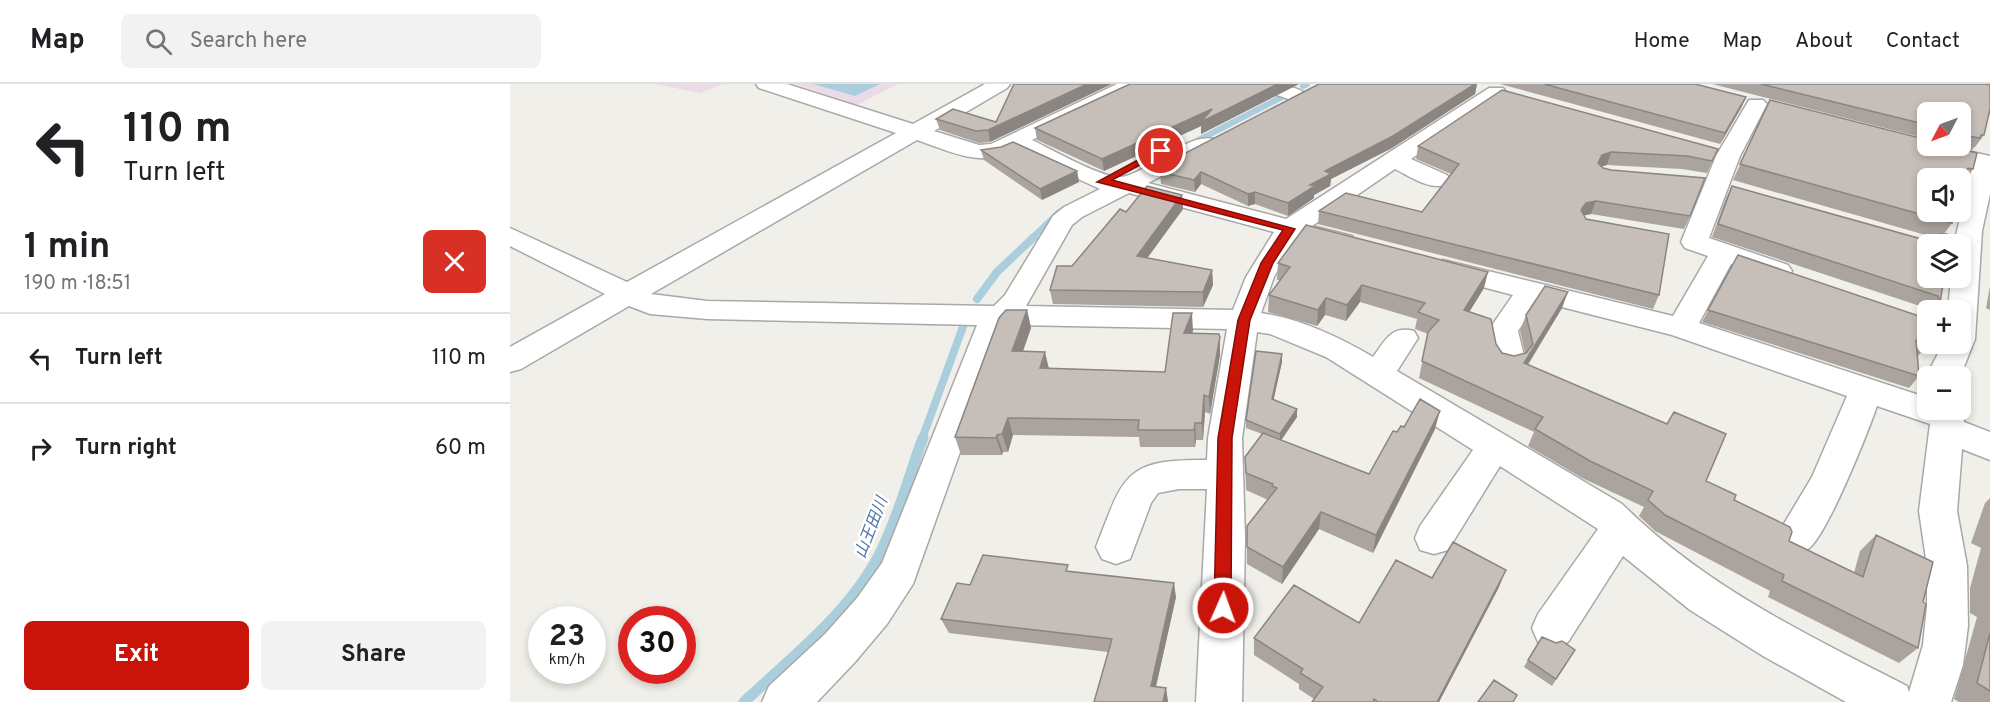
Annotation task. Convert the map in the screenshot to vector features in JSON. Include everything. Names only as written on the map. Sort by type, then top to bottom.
[{"type":"street","points":[[766,84],[986,153],[996,151],[1020,137],[1134,84]]},
{"type":"street","points":[[510,361],[1000,84]]},
{"type":"street","points":[[1259,109],[1284,88],[1320,84]]},
{"type":"street","points":[[1219,702],[1226,538],[1225,438],[1244,320],[1260,277],[1274,250],[1289,229],[1494,92]]},
{"type":"street","points":[[1756,104],[1717,153],[1717,185],[1683,240],[1803,279]]},
{"type":"street","points":[[785,702],[840,648],[872,611],[899,572],[988,331],[1005,315],[1062,221],[1115,184],[1223,127]]},
{"type":"street","points":[[1020,137],[1021,144],[1115,184],[1370,249]]},
{"type":"street","points":[[1916,145],[1988,163],[1971,245]]},
{"type":"street","points":[[1393,159],[1438,180]]},
{"type":"street","points":[[510,236],[650,305],[707,310],[1244,320],[1276,325],[1316,340],[1609,515],[1661,566],[1742,620],[1891,702]]},
{"type":"street","points":[[1681,328],[1724,252]]},
{"type":"street","points":[[1416,261],[1681,328],[1917,408]]},
{"type":"street","points":[[1509,360],[1503,331],[1531,290]]},
{"type":"street","points":[[1377,376],[1403,338]]},
{"type":"street","points":[[1795,537],[1816,506],[1839,464],[1866,390]]},
{"type":"street","points":[[1928,702],[1941,663],[1948,611],[1949,577],[1945,544],[1938,525],[1947,420]]},
{"type":"street","points":[[1950,420],[1990,447]]},
{"type":"street","points":[[1434,538],[1494,447]]},
{"type":"street","points":[[1116,547],[1139,488],[1150,480],[1181,475],[1225,475]]},
{"type":"street","points":[[1553,628],[1620,528]]},
{"type":"shaded area","points":[[655,84],[723,84],[700,93]]},
{"type":"shaded area","points":[[796,84],[898,84],[857,105]]},
{"type":"water","points":[[813,84],[880,84],[855,96]]},
{"type":"building","points":[[1014,84],[1087,84],[988,130],[976,131],[936,119],[953,109],[996,122]]},
{"type":"building","points":[[1130,84],[1278,84],[1201,122],[1212,109],[1102,159],[1035,128]]},
{"type":"building","points":[[1319,84],[1475,84],[1393,136],[1325,171],[1331,174],[1310,185],[1315,186],[1288,203],[1255,192],[1248,194],[1201,172],[1194,180],[1160,172],[1168,162]]},
{"type":"building","points":[[1544,84],[1695,84],[1746,97],[1725,133]]},
{"type":"building","points":[[1761,84],[1990,85],[1990,109],[1984,135],[1980,138],[1971,137],[1971,102],[1917,102],[1917,122]]},
{"type":"building","points":[[1502,90],[1718,149],[1712,161],[1687,156],[1611,152],[1602,155],[1598,163],[1603,168],[1611,170],[1705,178],[1690,216],[1596,201],[1586,203],[1581,210],[1586,219],[1669,234],[1659,295],[1319,211],[1346,193],[1422,212],[1459,164],[1418,146]]},
{"type":"building","points":[[1770,100],[1917,137],[1917,156],[1971,156],[1971,152],[1977,153],[1973,169],[1917,168],[1917,213],[1740,164]]},
{"type":"building","points":[[1013,142],[1077,171],[1040,189],[981,150],[1001,147]]},
{"type":"building","points":[[1147,186],[1182,195],[1137,256],[1212,270],[1203,292],[1050,290],[1057,266],[1072,266],[1120,209],[1126,212]]},
{"type":"building","points":[[1732,186],[1917,238],[1917,288],[1942,288],[1940,300],[1938,296],[1718,224]]},
{"type":"building","points":[[1306,225],[1488,272],[1464,310],[1491,319],[1496,344],[1502,353],[1514,356],[1526,353],[1533,344],[1526,315],[1545,286],[1568,292],[1524,363],[1667,424],[1674,412],[1726,434],[1706,481],[1736,495],[1734,500],[1790,527],[1792,532],[1789,541],[1863,577],[1876,535],[1933,562],[1923,602],[1926,604],[1918,648],[1782,581],[1784,575],[1665,515],[1648,500],[1653,491],[1590,461],[1535,429],[1543,417],[1422,361],[1428,332],[1439,320],[1418,312],[1425,303],[1362,285],[1347,305],[1326,298],[1318,310],[1269,295],[1290,267],[1278,263]]},
{"type":"building","points":[[1738,255],[1917,315],[1917,375],[1708,310]]},
{"type":"building","points":[[1006,310],[1027,310],[1012,351],[1045,352],[1040,368],[1165,372],[1173,313],[1192,313],[1184,333],[1219,334],[1220,337],[1209,397],[1204,395],[1202,423],[1195,423],[1194,430],[1138,430],[1139,420],[1008,418],[1002,434],[997,435],[996,438],[955,437],[999,318]]},
{"type":"building","points":[[1256,351],[1282,354],[1272,399],[1297,409],[1280,434],[1246,420]]},
{"type":"building","points":[[1420,399],[1440,411],[1376,535],[1321,512],[1283,567],[1247,547],[1247,526],[1277,488],[1272,486],[1273,484],[1246,473],[1245,457],[1263,433],[1369,474],[1393,431],[1397,432],[1401,426],[1404,427]]},
{"type":"building","points":[[1453,542],[1506,570],[1437,702],[1378,702],[1374,699],[1373,702],[1312,702],[1323,687],[1300,673],[1303,669],[1254,638],[1294,585],[1359,623],[1396,560],[1432,578]]},
{"type":"building","points":[[983,555],[1068,565],[1066,571],[1174,583],[1151,686],[1166,688],[1163,702],[1094,702],[1112,639],[941,619],[957,583],[970,585]]},
{"type":"building","points":[[1990,633],[1990,691],[1977,683]]},
{"type":"building","points":[[1542,637],[1556,643],[1562,641],[1575,650],[1556,679],[1528,660]]},
{"type":"building","points":[[1494,680],[1517,695],[1513,702],[1478,702]]},
{"type":"waterway","name":"山王田川","points":[[1303,86],[1307,84]]},
{"type":"waterway","name":"山王田川","points":[[1191,144],[1282,97]]},
{"type":"waterway","name":"山王田川","points":[[1032,238],[1059,212]]},
{"type":"waterway","name":"山王田川","points":[[977,299],[997,272],[1034,237]]},
{"type":"waterway","name":"山王田川","points":[[922,439],[964,324]]},
{"type":"waterway","name":"山王田川","points":[[744,702],[822,630],[857,590],[872,568],[895,519],[923,438]]},
{"type":"route","points":[[1161,151],[1102,182],[1128,185],[1289,229],[1274,250],[1260,277],[1244,320],[1225,438],[1226,538],[1223,608]]}]
